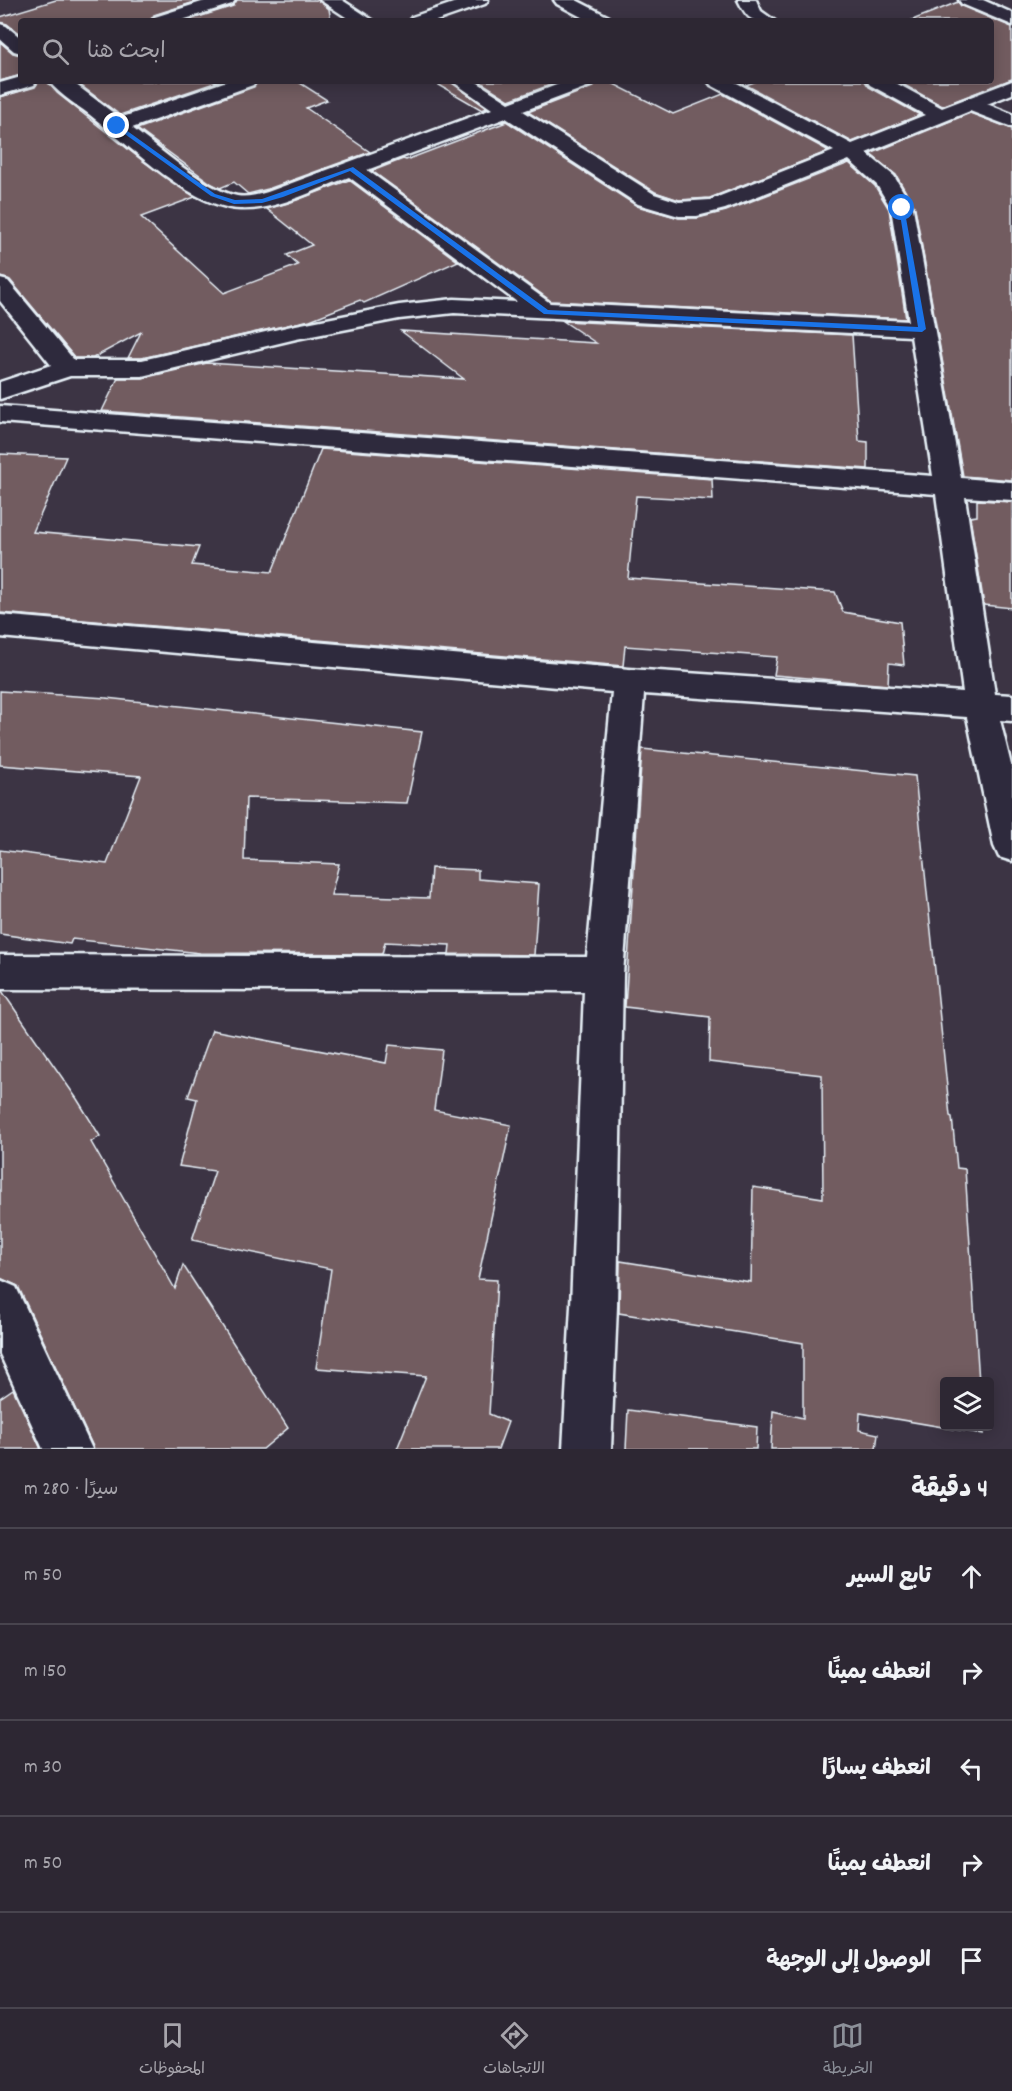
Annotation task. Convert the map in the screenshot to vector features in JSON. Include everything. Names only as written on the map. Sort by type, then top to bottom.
[{"type":"street","points":[[164,0],[184,14]]},
{"type":"street","points":[[171,18],[226,0]]},
{"type":"street","points":[[330,0],[360,18]]},
{"type":"street","points":[[427,18],[479,0]]},
{"type":"street","points":[[563,0],[597,18]]},
{"type":"street","points":[[747,0],[754,14],[761,18]]},
{"type":"street","points":[[968,0],[1012,20]]},
{"type":"street","points":[[0,30],[18,45]]},
{"type":"street","points":[[0,89],[18,84]]},
{"type":"street","points":[[63,84],[213,195],[234,202],[262,201],[281,195],[577,84]]},
{"type":"street","points":[[117,126],[237,84]]},
{"type":"street","points":[[467,84],[646,199],[685,210],[703,210],[730,200],[1012,87]]},
{"type":"street","points":[[724,84],[852,152],[886,181],[902,208],[949,487],[981,706],[1012,846]]},
{"type":"street","points":[[883,84],[942,116]]},
{"type":"street","points":[[970,104],[1012,121]]},
{"type":"street","points":[[351,168],[546,312]]},
{"type":"street","points":[[0,286],[67,368]]},
{"type":"street","points":[[0,391],[67,368],[142,368],[296,332],[399,312],[454,306],[922,329]]},
{"type":"street","points":[[0,414],[1012,491]]},
{"type":"street","points":[[0,626],[629,681],[1012,708]]},
{"type":"street","points":[[587,1449],[594,1306],[604,974],[629,681]]},
{"type":"street","points":[[0,972],[604,974]]},
{"type":"street","points":[[0,1303],[68,1449]]},
{"type":"building","points":[[56,0],[201,0],[154,15],[152,18],[18,18],[18,33],[7,24],[0,22],[0,17]]},
{"type":"building","points":[[237,0],[318,0],[329,9],[330,18],[195,18],[233,6]]},
{"type":"building","points":[[958,2],[961,6],[990,18],[918,18]]},
{"type":"building","points":[[994,20],[1012,27],[1012,79],[942,106],[902,84],[994,84]]},
{"type":"building","points":[[0,42],[18,54],[18,76],[0,81]]},
{"type":"building","points":[[37,84],[50,84],[57,93],[143,161],[195,197],[141,217],[224,293],[298,265],[287,255],[312,245],[267,209],[349,180],[458,261],[364,303],[360,300],[310,320],[142,358],[128,358],[141,332],[93,358],[75,358],[10,280],[0,277],[0,97],[35,87]]},
{"type":"building","points":[[79,84],[211,84],[120,115]]},
{"type":"building","points":[[256,84],[302,84],[327,100],[306,108],[370,152],[248,194],[234,182],[220,188],[212,184],[137,129],[254,87]]},
{"type":"building","points":[[437,84],[454,84],[487,108],[482,110]]},
{"type":"building","points":[[484,84],[553,84],[509,100]]},
{"type":"building","points":[[595,84],[614,84],[673,114],[723,94],[829,151],[710,198],[679,200],[655,192],[528,112],[593,87]]},
{"type":"building","points":[[867,84],[920,115],[852,142],[746,85]]},
{"type":"building","points":[[970,113],[1012,129],[1012,480],[963,476],[915,208],[896,175],[870,154]]},
{"type":"building","points":[[506,121],[637,206],[679,218],[698,218],[726,211],[849,163],[875,186],[889,209],[906,319],[551,301],[372,171]]},
{"type":"building","points":[[563,321],[852,335],[859,441],[868,442],[868,469],[102,411],[118,378],[143,378],[207,363],[464,379],[401,331],[596,343]]},
{"type":"building","points":[[321,449],[712,479],[713,500],[636,496],[628,578],[835,592],[843,612],[900,622],[904,665],[889,663],[888,685],[774,675],[777,657],[625,646],[623,666],[0,613],[0,454],[66,457],[33,532],[199,547],[192,565],[272,572]]},
{"type":"building","points":[[977,500],[1012,502],[1012,608],[984,605],[970,517],[977,516]]},
{"type":"building","points":[[0,691],[106,698],[422,732],[407,803],[246,798],[244,860],[339,864],[331,895],[429,898],[431,868],[478,870],[478,879],[539,884],[534,955],[449,954],[450,945],[385,942],[382,954],[200,953],[72,939],[70,944],[0,934],[0,850],[107,864],[141,776],[0,765]]},
{"type":"building","points":[[642,749],[915,776],[950,1116],[952,1117],[957,1168],[965,1169],[979,1377],[940,1377],[940,1427],[860,1413],[859,1430],[878,1434],[876,1449],[771,1449],[773,1411],[803,1418],[803,1343],[619,1313],[620,1261],[751,1282],[753,1187],[823,1198],[822,1075],[709,1062],[710,1017],[625,1007]]},
{"type":"building","points":[[0,991],[77,1099],[100,1136],[91,1142],[175,1289],[183,1265],[288,1428],[263,1449],[94,1449],[18,1286],[0,1278]]},
{"type":"building","points":[[212,1030],[386,1063],[389,1045],[442,1050],[434,1110],[511,1125],[478,1279],[497,1280],[489,1414],[508,1422],[498,1449],[397,1449],[426,1376],[316,1368],[331,1269],[192,1240],[215,1171],[179,1166],[197,1099],[188,1097]]},
{"type":"building","points":[[13,1389],[41,1449],[0,1449],[0,1398]]},
{"type":"building","points":[[628,1410],[757,1427],[756,1449],[626,1449]]},
{"type":"building","points":[[966,1431],[984,1431],[984,1434]]},
{"type":"route","points":[[117,126],[213,195],[234,202],[262,201],[351,168],[546,312],[922,329],[902,208]]}]
